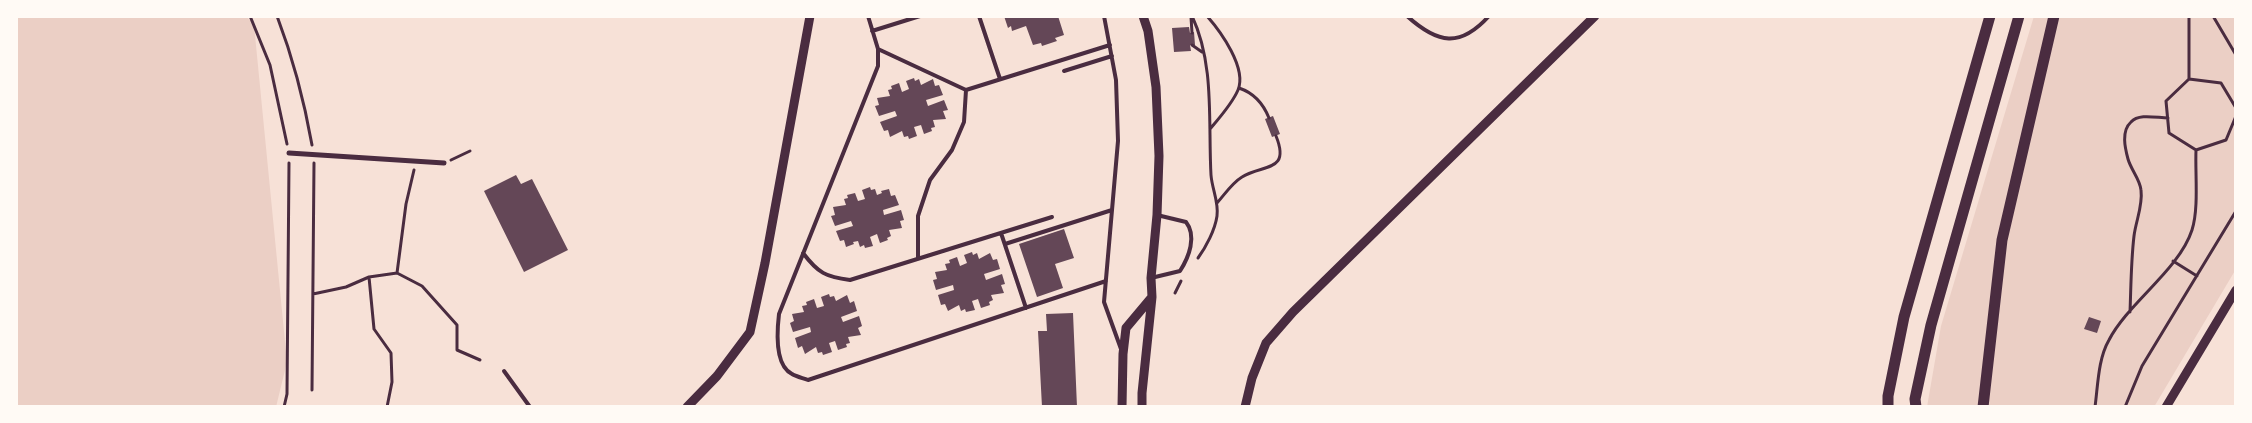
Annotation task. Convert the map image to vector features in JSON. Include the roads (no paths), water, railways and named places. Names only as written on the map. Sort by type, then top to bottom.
[{"type":"main road","points":[[1888,407],[1888,396],[1904,317],[1990,16]]},
{"type":"main road","points":[[1916,407],[1915,399],[1931,324],[2019,16]]},
{"type":"main road","points":[[1984,407],[2002,240],[2054,16]]},
{"type":"street","points":[[687,407],[717,376],[750,332],[765,263],[810,16]]},
{"type":"street","points":[[1142,407],[1152,297],[1151,278],[1157,215],[1158,156],[1156,87],[1148,31],[1143,16]]},
{"type":"street","points":[[1246,407],[1252,378],[1266,343],[1293,312],[1595,16]]},
{"type":"street","points":[[289,153],[444,163]]},
{"type":"street","points":[[2166,407],[2236,290]]},
{"type":"street","points":[[1122,407],[1122,354],[1126,328],[1152,297]]},
{"type":"lane","points":[[868,16],[878,49],[878,66],[779,314],[776,336],[780,358],[790,374],[808,380],[1106,282]]},
{"type":"lane","points":[[872,31],[920,16]]},
{"type":"lane","points":[[979,16],[1000,79]]},
{"type":"lane","points":[[1104,16],[1116,80],[1118,141],[1104,302],[1122,354]]},
{"type":"lane","points":[[1408,16],[1432,36],[1443,39],[1456,39],[1478,28],[1490,16]]},
{"type":"lane","points":[[878,49],[966,90],[1110,45]]},
{"type":"lane","points":[[1064,71],[1112,56]]},
{"type":"lane","points":[[918,259],[918,216],[930,180],[952,150],[964,122],[966,90]]},
{"type":"lane","points":[[1005,244],[1112,210]]},
{"type":"lane","points":[[1151,278],[1180,271],[1190,250],[1191,234],[1186,222],[1157,215]]},
{"type":"lane","points":[[803,253],[815,268],[831,278],[850,280],[1052,217]]},
{"type":"lane","points":[[1001,233],[1026,308]]},
{"type":"lane","points":[[504,371],[530,407]]}]
